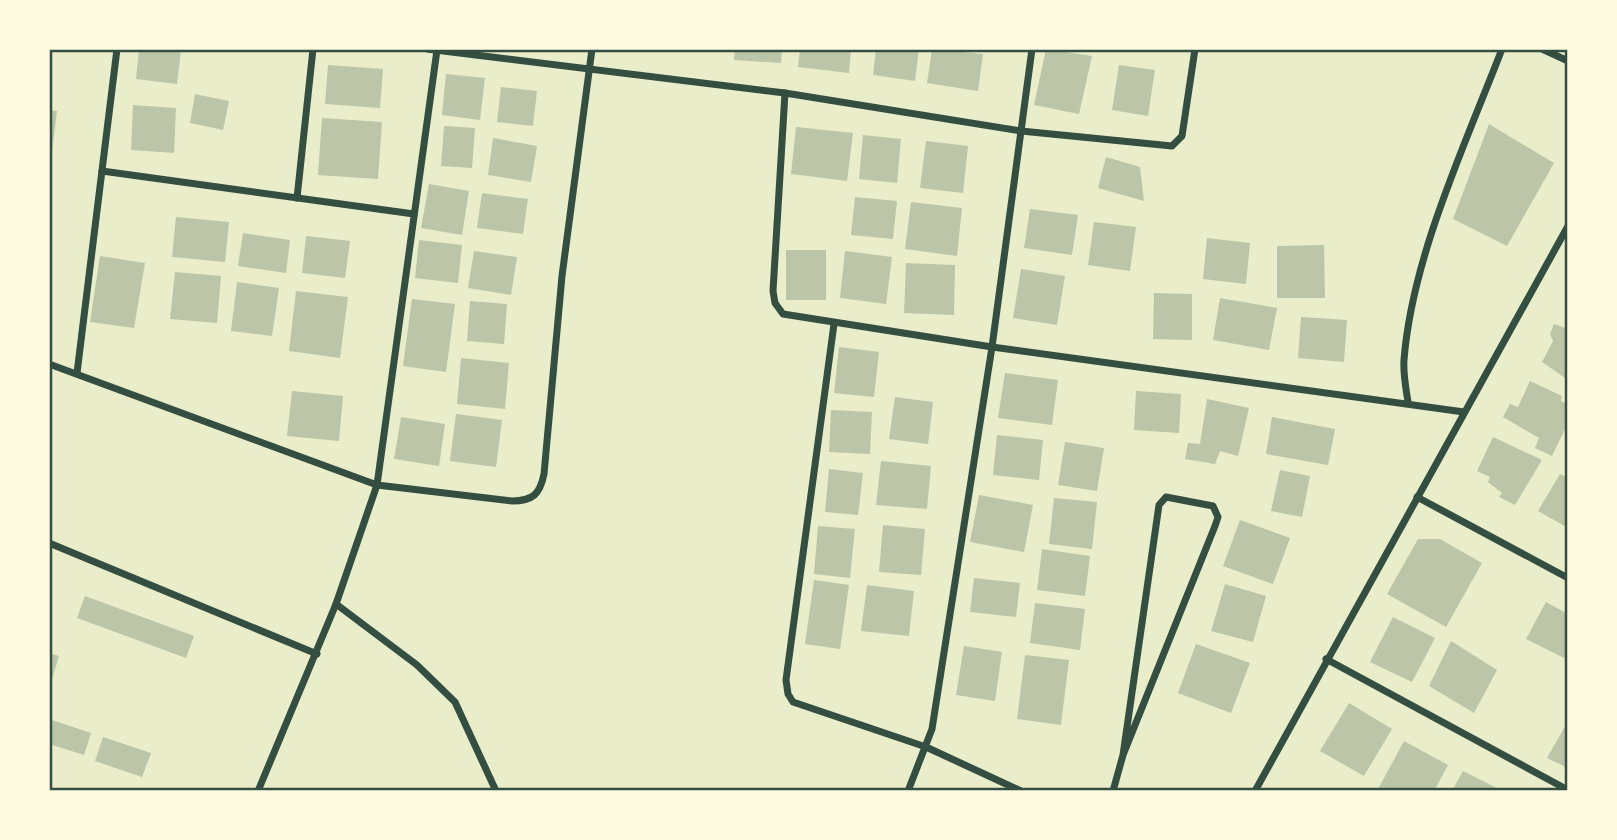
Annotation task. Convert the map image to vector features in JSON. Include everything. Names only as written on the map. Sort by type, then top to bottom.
[{"type":"street","points":[[77,373],[117,49]]},
{"type":"street","points":[[296,198],[313,49]]},
{"type":"street","points":[[427,49],[785,93],[1021,131],[1172,146],[1182,136],[1195,49]]},
{"type":"street","points":[[49,364],[377,485],[524,501],[541,490],[562,276],[592,49]]},
{"type":"street","points":[[908,791],[932,729],[992,347],[1032,49]]},
{"type":"street","points":[[1408,402],[1403,363],[1412,298],[1456,168],[1502,49]]},
{"type":"street","points":[[1542,49],[1568,61]]},
{"type":"street","points":[[258,791],[317,654],[377,485],[437,50]]},
{"type":"street","points":[[785,93],[773,291],[775,303],[783,314],[992,347],[1408,402],[1464,412]]},
{"type":"street","points":[[102,171],[414,214]]},
{"type":"street","points":[[1255,791],[1568,226]]},
{"type":"street","points":[[834,324],[786,680],[788,694],[793,702],[926,747],[1021,791]]},
{"type":"street","points":[[1113,791],[1123,755],[1215,526],[1217,517],[1213,506],[1166,497],[1159,505],[1123,755]]},
{"type":"street","points":[[1417,497],[1568,578]]},
{"type":"street","points":[[49,543],[317,654]]},
{"type":"street","points":[[336,604],[417,665],[456,702],[496,791]]},
{"type":"street","points":[[1326,659],[1568,790]]},
{"type":"building","points":[[139,49],[181,49],[177,84],[136,79]]},
{"type":"building","points":[[735,49],[782,49],[781,63],[734,60]]},
{"type":"building","points":[[800,49],[851,49],[849,73],[798,67]]},
{"type":"building","points":[[876,49],[919,49],[915,81],[873,75]]},
{"type":"building","points":[[932,49],[983,54],[978,91],[927,83]]},
{"type":"building","points":[[1046,49],[1092,56],[1079,114],[1034,105]]},
{"type":"building","points":[[328,65],[383,69],[380,108],[325,104]]},
{"type":"building","points":[[1119,65],[1155,70],[1148,116],[1112,110]]},
{"type":"building","points":[[446,74],[485,78],[480,120],[442,115]]},
{"type":"building","points":[[501,87],[537,91],[533,126],[497,122]]},
{"type":"building","points":[[195,94],[229,101],[223,130],[190,123]]},
{"type":"building","points":[[133,105],[176,108],[174,153],[131,150]]},
{"type":"building","points":[[49,110],[57,111],[51,160],[49,160]]},
{"type":"building","points":[[322,118],[382,122],[378,179],[318,175]]},
{"type":"building","points":[[1489,124],[1554,163],[1507,246],[1453,219]]},
{"type":"building","points":[[444,126],[475,128],[472,168],[441,166]]},
{"type":"building","points":[[796,127],[853,133],[847,181],[791,174]]},
{"type":"building","points":[[863,135],[901,139],[897,183],[859,179]]},
{"type":"building","points":[[493,138],[537,146],[531,182],[488,175]]},
{"type":"building","points":[[926,141],[968,146],[963,193],[920,188]]},
{"type":"building","points":[[1106,157],[1140,167],[1144,201],[1098,188]]},
{"type":"building","points":[[429,184],[469,191],[462,235],[421,228]]},
{"type":"building","points":[[482,193],[528,199],[523,234],[477,228]]},
{"type":"building","points":[[855,197],[897,201],[893,239],[851,235]]},
{"type":"building","points":[[911,202],[962,208],[957,256],[905,249]]},
{"type":"building","points":[[1030,209],[1078,215],[1072,255],[1024,248]]},
{"type":"building","points":[[176,217],[229,222],[225,262],[172,257]]},
{"type":"building","points":[[1094,222],[1136,227],[1130,271],[1088,265]]},
{"type":"building","points":[[243,233],[290,240],[286,273],[238,266]]},
{"type":"building","points":[[306,236],[350,241],[345,278],[302,273]]},
{"type":"building","points":[[1207,238],[1250,243],[1246,284],[1203,279]]},
{"type":"building","points":[[419,240],[462,245],[458,283],[415,278]]},
{"type":"building","points":[[1324,245],[1325,298],[1277,298],[1277,246]]},
{"type":"building","points":[[786,250],[826,250],[826,300],[786,300]]},
{"type":"building","points":[[474,251],[517,257],[511,295],[468,288]]},
{"type":"building","points":[[845,251],[892,257],[886,304],[840,298]]},
{"type":"building","points":[[100,256],[145,263],[134,328],[90,322]]},
{"type":"building","points":[[906,263],[955,265],[954,315],[904,313]]},
{"type":"building","points":[[1021,269],[1065,276],[1057,325],[1013,318]]},
{"type":"building","points":[[175,272],[221,276],[217,323],[170,319]]},
{"type":"building","points":[[237,282],[279,288],[272,336],[231,331]]},
{"type":"building","points":[[296,291],[348,297],[340,358],[289,351]]},
{"type":"building","points":[[1154,293],[1192,294],[1192,340],[1153,339]]},
{"type":"building","points":[[1220,298],[1277,308],[1269,350],[1213,340]]},
{"type":"building","points":[[412,299],[455,304],[446,372],[403,366]]},
{"type":"building","points":[[470,301],[507,304],[504,344],[467,341]]},
{"type":"building","points":[[1301,317],[1347,320],[1344,362],[1298,358]]},
{"type":"building","points":[[1554,324],[1568,329],[1568,380],[1542,362],[1553,341],[1550,334]]},
{"type":"building","points":[[839,347],[879,352],[874,397],[834,393]]},
{"type":"building","points":[[461,358],[509,363],[505,409],[457,404]]},
{"type":"building","points":[[1005,373],[1058,380],[1052,425],[998,418]]},
{"type":"building","points":[[1530,381],[1562,396],[1561,401],[1568,404],[1568,423],[1552,456],[1535,448],[1539,438],[1503,417],[1510,404],[1518,407]]},
{"type":"building","points":[[292,391],[343,396],[339,441],[287,436]]},
{"type":"building","points":[[1136,391],[1181,394],[1179,433],[1134,430]]},
{"type":"building","points":[[895,397],[933,402],[928,444],[889,439]]},
{"type":"building","points":[[1207,399],[1249,408],[1238,456],[1220,451],[1215,464],[1185,459],[1188,443],[1200,444]]},
{"type":"building","points":[[831,410],[872,412],[870,454],[829,452]]},
{"type":"building","points":[[456,414],[502,420],[496,467],[450,461]]},
{"type":"building","points":[[401,417],[445,424],[439,466],[394,459]]},
{"type":"building","points":[[1272,417],[1335,429],[1328,465],[1266,454]]},
{"type":"building","points":[[997,435],[1043,440],[1039,480],[993,475]]},
{"type":"building","points":[[1493,437],[1542,460],[1515,505],[1499,497],[1502,493],[1488,482],[1490,477],[1477,471]]},
{"type":"building","points":[[1065,442],[1104,448],[1097,491],[1058,485]]},
{"type":"building","points":[[881,461],[931,466],[927,509],[876,505]]},
{"type":"building","points":[[829,469],[863,473],[858,515],[825,512]]},
{"type":"building","points":[[1280,470],[1310,476],[1302,517],[1271,511]]},
{"type":"building","points":[[1560,474],[1568,478],[1568,528],[1538,511]]},
{"type":"building","points":[[979,495],[1033,505],[1024,552],[970,542]]},
{"type":"building","points":[[1054,498],[1097,502],[1092,549],[1049,544]]},
{"type":"building","points":[[1240,520],[1290,538],[1273,584],[1223,566]]},
{"type":"building","points":[[883,525],[925,529],[921,575],[879,572]]},
{"type":"building","points":[[818,526],[855,529],[850,578],[814,574]]},
{"type":"building","points":[[1418,539],[1440,539],[1482,563],[1446,627],[1387,594]]},
{"type":"building","points":[[1042,549],[1090,556],[1085,596],[1037,590]]},
{"type":"building","points":[[974,578],[1020,583],[1016,617],[970,612]]},
{"type":"building","points":[[814,580],[849,585],[840,649],[805,644]]},
{"type":"building","points":[[1225,584],[1266,596],[1253,642],[1211,631]]},
{"type":"building","points":[[867,585],[914,591],[909,636],[861,631]]},
{"type":"building","points":[[85,596],[194,636],[186,658],[77,618]]},
{"type":"building","points":[[1546,602],[1568,614],[1568,660],[1526,639]]},
{"type":"building","points":[[1035,603],[1085,609],[1080,650],[1030,643]]},
{"type":"building","points":[[1393,617],[1435,638],[1412,682],[1370,662]]},
{"type":"building","points":[[1451,641],[1497,670],[1474,713],[1429,686]]},
{"type":"building","points":[[1196,644],[1250,663],[1231,713],[1178,693]]},
{"type":"building","points":[[964,646],[1002,652],[995,701],[956,695]]},
{"type":"building","points":[[49,653],[59,656],[50,686],[49,686]]},
{"type":"building","points":[[1025,655],[1069,660],[1061,725],[1017,719]]},
{"type":"building","points":[[1349,703],[1392,729],[1364,776],[1320,751]]},
{"type":"building","points":[[49,719],[91,733],[84,755],[49,744]]},
{"type":"building","points":[[1568,721],[1568,768],[1547,758]]},
{"type":"building","points":[[103,737],[151,753],[142,777],[95,761]]},
{"type":"building","points":[[1404,741],[1448,765],[1434,791],[1377,791]]},
{"type":"building","points":[[1463,771],[1503,791],[1452,791]]}]
